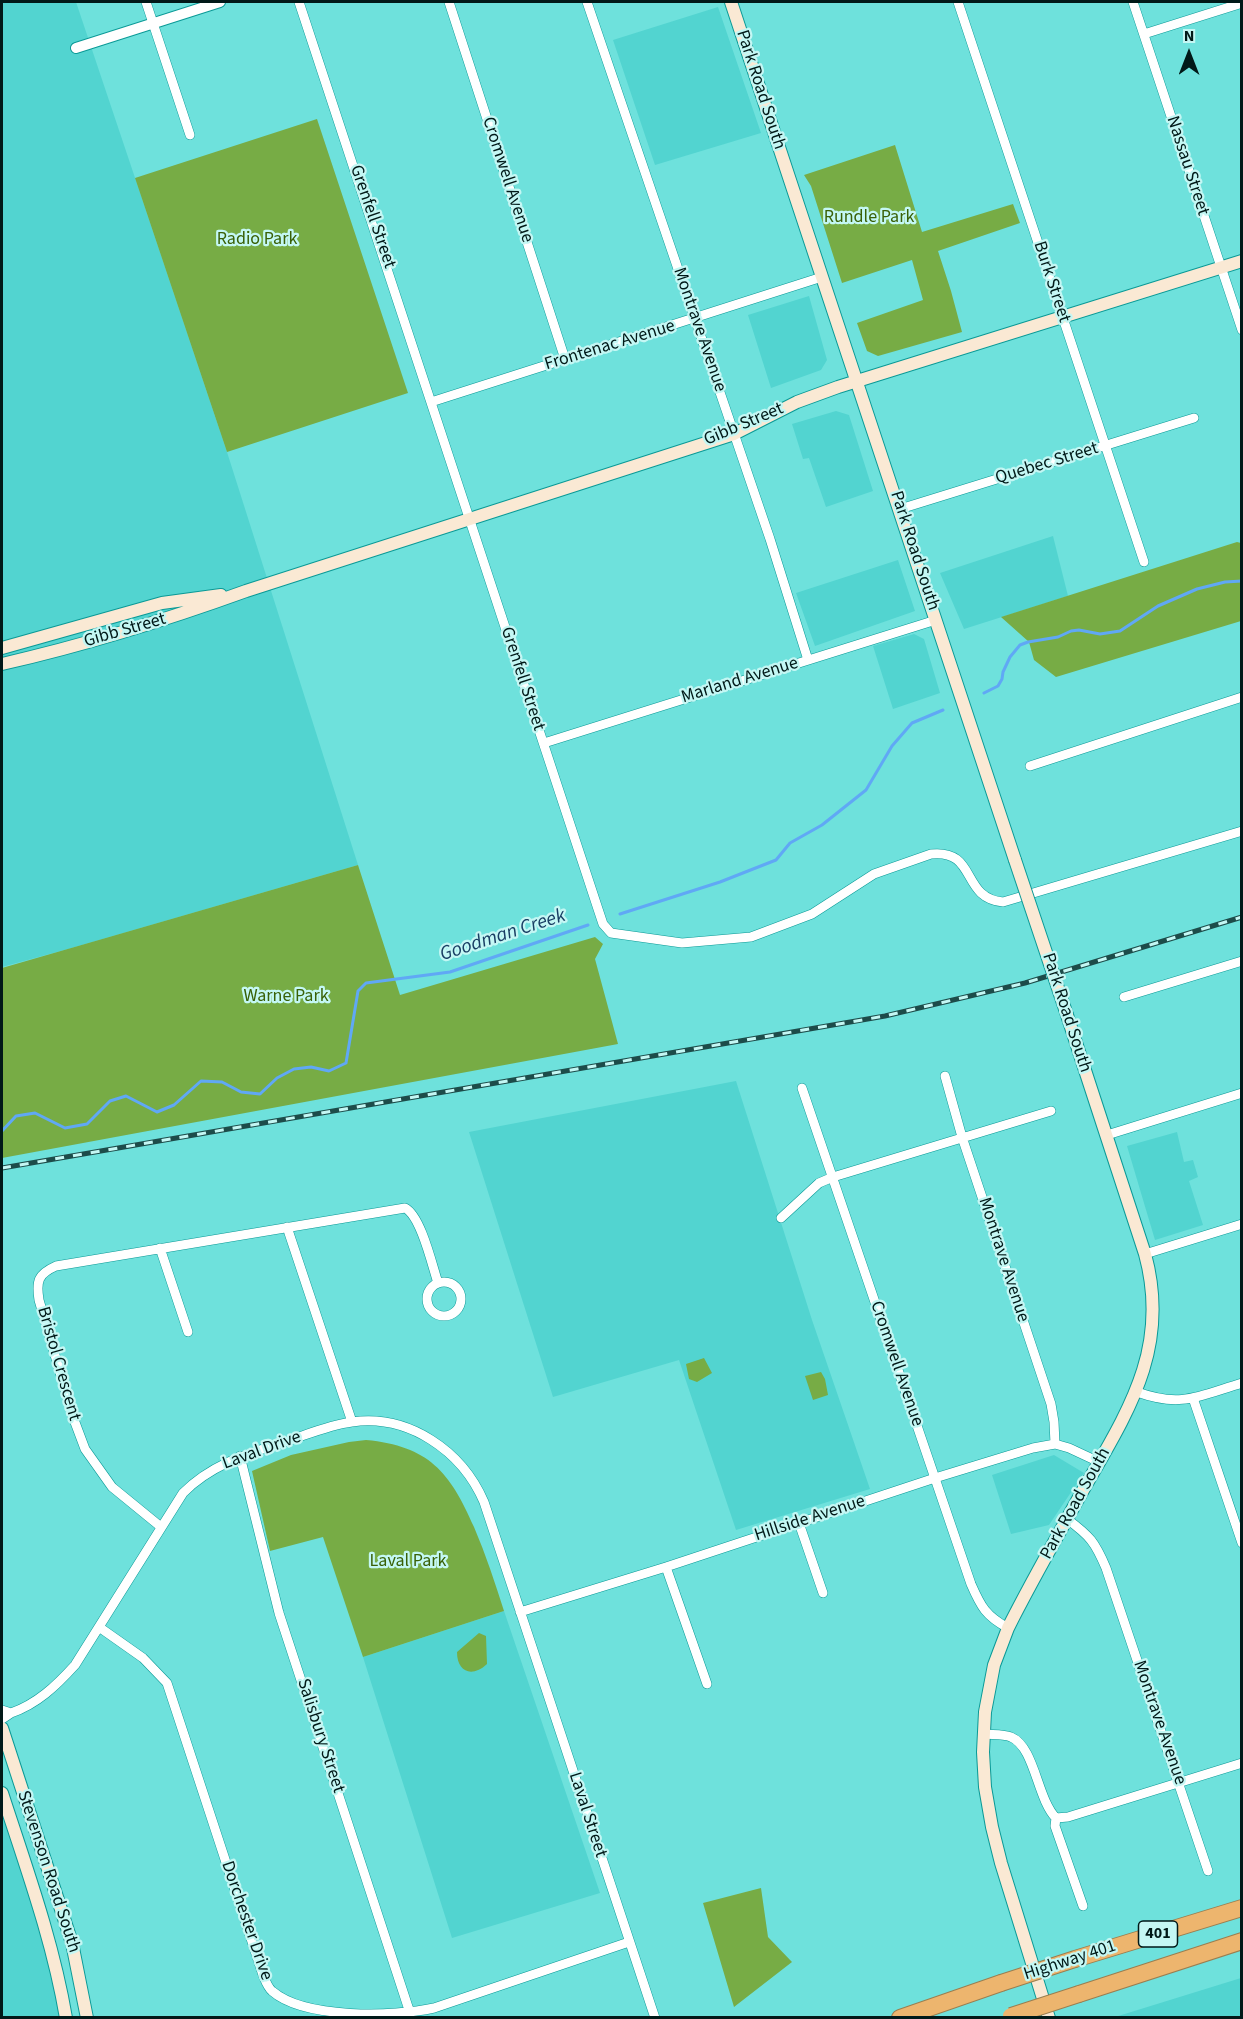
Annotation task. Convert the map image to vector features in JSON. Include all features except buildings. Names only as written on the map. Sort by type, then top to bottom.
[{"type":"highway","name":"Highway 401","points":[[900,2018],[1075,1959],[1242,1908]]},
{"type":"highway","name":"Highway 401","points":[[1006,2017],[1242,1941]]},
{"type":"main road","name":"Park Road South","points":[[731,2],[1107,1135],[1145,1254],[1151,1284],[1152,1319],[1148,1353],[1137,1392],[1008,1628],[994,1665],[986,1704],[983,1734],[985,1787],[992,1827],[1049,2018]]},
{"type":"main road","name":"Gibb Street","points":[[2,664],[168,620],[246,591],[734,434],[797,402],[857,381],[1242,261]]},
{"type":"main road","name":"Gibb Street","points":[[2,648],[162,603],[246,591]]},
{"type":"main road","name":"Stevenson Road South","points":[[2,1728],[72,1943],[87,2018]]},
{"type":"main road","name":"Stevenson Road South","points":[[2,1793],[52,1949],[66,2018]]},
{"type":"street","points":[[146,2],[190,135]]},
{"type":"street","points":[[76,48],[220,2]]},
{"type":"street","name":"Grenfell Street","points":[[299,2],[391,271],[431,402],[603,924],[611,933],[682,943],[751,937],[812,915],[874,874],[938,853],[952,856],[964,865],[973,884],[984,897],[993,901],[1011,901],[1242,831]]},
{"type":"street","name":"Cromwell Avenue","points":[[448,2],[566,359]]},
{"type":"street","name":"Montrave Avenue","points":[[587,2],[770,539],[808,660]]},
{"type":"street","name":"Burk Street","points":[[958,2],[1144,562]]},
{"type":"street","name":"Nassau Street","points":[[1133,2],[1242,330]]},
{"type":"street","points":[[1144,34],[1242,3]]},
{"type":"street","name":"Frontenac Avenue","points":[[431,402],[822,277]]},
{"type":"street","name":"Quebec Street","points":[[900,509],[1194,418]]},
{"type":"street","name":"Marland Avenue","points":[[543,742],[936,620]]},
{"type":"street","points":[[1030,766],[1242,697]]},
{"type":"street","points":[[1124,997],[1242,961]]},
{"type":"street","name":"Montrave Avenue","points":[[945,1076],[962,1137],[1051,1404],[1055,1444]]},
{"type":"street","name":"Cromwell Avenue","points":[[802,1088],[971,1584],[982,1609],[993,1620],[1008,1628]]},
{"type":"street","points":[[1107,1135],[1242,1093]]},
{"type":"street","points":[[781,1218],[819,1184],[833,1177],[1051,1111]]},
{"type":"street","name":"Bristol Crescent","points":[[161,1527],[112,1487],[85,1449],[73,1417],[39,1300],[37,1287],[40,1277],[46,1271],[56,1266],[399,1208],[411,1211],[418,1224],[438,1283]]},
{"type":"street","points":[[1145,1254],[1242,1224]]},
{"type":"street","points":[[287,1227],[352,1422]]},
{"type":"street","points":[[160,1248],[188,1332]]},
{"type":"street","points":[[1137,1392],[1176,1401],[1242,1383]]},
{"type":"street","points":[[1193,1398],[1242,1543]]},
{"type":"street","name":"Laval Drive","points":[[2,1719],[6,1712],[30,1705],[61,1680],[75,1665],[161,1527],[183,1493],[192,1484],[220,1465],[240,1456],[352,1422],[370,1421],[401,1426],[432,1440],[454,1457],[478,1490],[520,1612]]},
{"type":"street","points":[[1055,1444],[1099,1462]]},
{"type":"street","name":"Hillside Avenue","points":[[520,1612],[666,1567],[934,1478],[1055,1444]]},
{"type":"street","name":"Salisbury Street","points":[[240,1456],[279,1613],[410,2013]]},
{"type":"street","name":"Montrave Avenue","points":[[1067,1519],[1092,1540],[1106,1568],[1208,1872]]},
{"type":"street","points":[[799,1523],[823,1593]]},
{"type":"street","points":[[666,1567],[707,1684]]},
{"type":"street","name":"Laval Street","points":[[520,1612],[655,2018]]},
{"type":"street","name":"Dorchester Drive","points":[[99,1627],[143,1658],[167,1683],[263,1975],[271,1991],[301,2007],[351,2013],[410,2013],[434,2008],[629,1942]]},
{"type":"street","points":[[983,1734],[1013,1738],[1025,1750],[1048,1810],[1056,1818],[1068,1817],[1242,1763]]},
{"type":"street","points":[[1056,1818],[1055,1826],[1083,1906]]},
{"type":"shaded area","points":[[2,2],[76,2],[227,452],[358,865],[2,967]]},
{"type":"shaded area","points":[[718,7],[761,133],[655,165],[613,40]]},
{"type":"shaded area","points":[[809,296],[827,360],[821,370],[771,388],[748,315]]},
{"type":"shaded area","points":[[836,411],[849,415],[873,491],[826,507],[809,458],[803,459],[792,424]]},
{"type":"shaded area","points":[[1053,536],[1068,596],[964,629],[940,573]]},
{"type":"shaded area","points":[[898,560],[915,611],[815,646],[796,593]]},
{"type":"shaded area","points":[[914,634],[924,639],[940,693],[893,709],[873,646]]},
{"type":"shaded area","points":[[736,1081],[812,1320],[870,1489],[736,1530],[679,1360],[553,1397],[469,1132]]},
{"type":"shaded area","points":[[1177,1132],[1184,1162],[1193,1160],[1198,1177],[1189,1181],[1203,1225],[1155,1240],[1127,1146]]},
{"type":"shaded area","points":[[1054,1455],[1084,1473],[1049,1525],[1011,1534],[992,1475]]},
{"type":"shaded area","points":[[504,1611],[600,1893],[452,1938],[363,1657]]},
{"type":"shaded area","points":[[2,1809],[49,1958],[63,2017],[2,2017]]},
{"type":"shaded area","points":[[1241,1978],[1241,2017],[1115,2017]]},
{"type":"green space","name":"Radio Park","points":[[317,119],[408,393],[227,452],[135,178]]},
{"type":"green space","name":"Rundle Park","points":[[895,145],[922,232],[1013,204],[1020,223],[938,251],[962,332],[878,356],[867,351],[857,323],[923,300],[912,260],[842,283],[811,186],[804,175]]},
{"type":"green space","points":[[1237,542],[1241,543],[1241,621],[1056,677],[1034,660],[1029,642],[1001,617]]},
{"type":"green space","name":"Warne Park","points":[[358,865],[400,995],[595,937],[603,944],[595,959],[618,1044],[2,1158],[2,968]]},
{"type":"green space","points":[[704,1358],[712,1373],[697,1382],[689,1379],[686,1364]]},
{"type":"green space","points":[[821,1372],[828,1395],[813,1400],[805,1376]]},
{"type":"green space","name":"Laval Park","points":[[366,1440],[406,1448],[435,1465],[446,1477],[456,1491],[474,1527],[504,1611],[363,1657],[323,1537],[270,1551],[252,1471],[291,1455]]},
{"type":"green space","points":[[479,1633],[486,1636],[487,1664],[476,1671],[466,1671],[460,1664],[457,1652]]},
{"type":"green space","points":[[761,1888],[768,1937],[792,1962],[734,2007],[703,1903]]},
{"type":"waterway","name":"Goodman Creek","points":[[984,693],[998,686],[1010,657],[1020,645],[1058,637],[1071,631],[1079,630],[1100,634],[1120,631],[1158,606],[1197,589],[1225,582],[1242,581]]},
{"type":"waterway","name":"Goodman Creek","points":[[620,914],[720,882],[776,860],[790,843],[822,825],[866,790],[892,746],[912,723],[943,710]]},
{"type":"waterway","name":"Goodman Creek","points":[[2,1131],[16,1116],[35,1113],[65,1128],[87,1124],[110,1101],[126,1096],[157,1112],[174,1105],[201,1081],[222,1082],[241,1092],[260,1094],[277,1078],[294,1069],[311,1067],[329,1071],[346,1063],[358,991],[366,983],[450,972],[588,925]]},
{"type":"railway","points":[[2,1168],[885,1016],[1025,983],[1242,917]]}]
